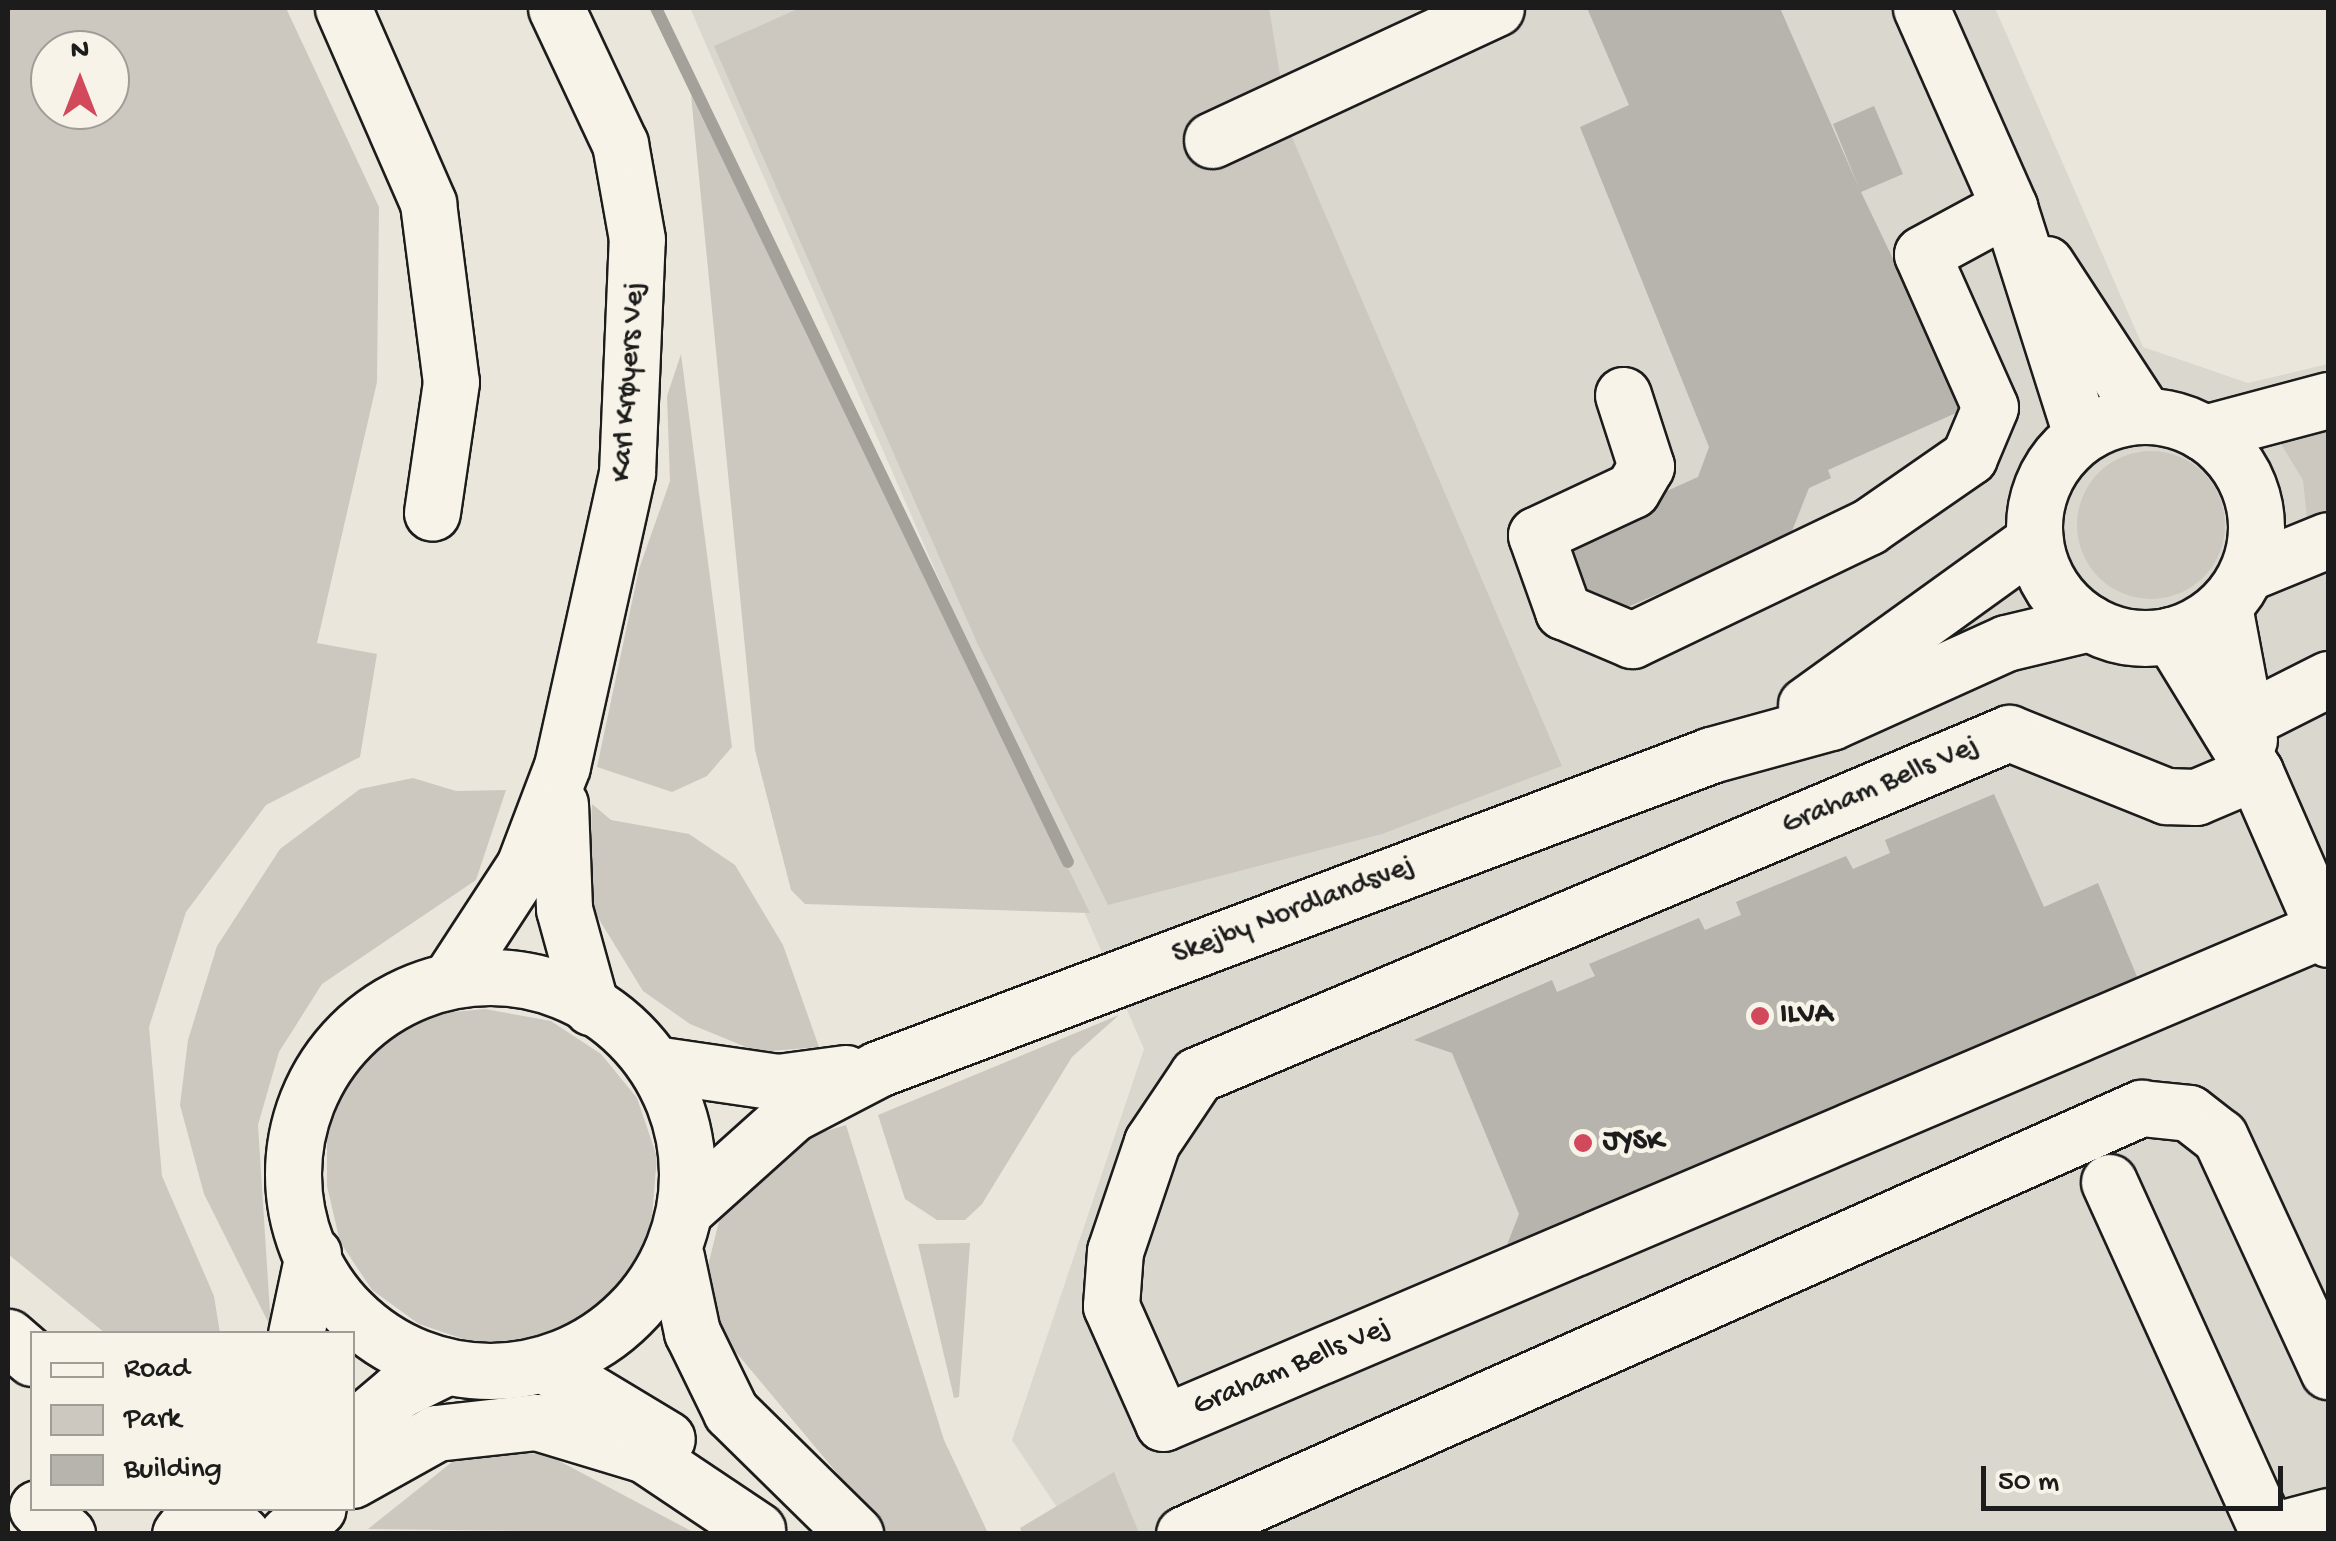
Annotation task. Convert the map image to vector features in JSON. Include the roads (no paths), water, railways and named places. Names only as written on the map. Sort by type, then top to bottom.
[{"type":"street","points":[[343,8],[428,203],[451,382],[432,513]]},
{"type":"street","name":"Karl Krøyers Vej","points":[[451,978],[524,866],[562,766],[627,473],[637,239],[620,144],[556,8]]},
{"type":"street","points":[[1212,140],[1496,8]]},
{"type":"street","points":[[1921,8],[2009,208],[2081,434]]},
{"type":"street","points":[[1623,394],[1646,466],[1632,490],[1536,535],[1563,611],[1632,640],[1868,527],[1969,457],[1990,407],[1922,254],[2009,208]]},
{"type":"street","points":[[2009,208],[2143,414]]},
{"type":"street","points":[[2204,433],[2328,400]]},
{"type":"street","points":[[2235,590],[2257,534],[2252,494],[2234,459],[2204,433],[2143,414],[2081,434],[2040,492],[2035,540],[2053,588],[2090,624],[2129,637],[2171,636],[2235,590],[2328,540]]},
{"type":"street","name":"Skejby Nordlandsvej","points":[[1711,755],[1824,696],[2035,540]]},
{"type":"street","name":"Graham Bells Vej","points":[[2171,636],[2243,741],[2326,934],[1163,1422],[1118,1323],[1115,1252],[1152,1142],[1197,1075],[2009,734],[2166,796],[2196,796],[2243,741],[2235,590]]},
{"type":"street","name":"Skejby Nordlandsvej","points":[[546,1366],[602,1343],[646,1305],[681,1234],[792,1114],[878,1069],[1711,755],[1831,722],[2006,643],[2090,624]]},
{"type":"street","points":[[2243,741],[2328,679]]},
{"type":"street","name":"Karl Krøyers Vej","points":[[562,766],[557,858],[591,1007]]},
{"type":"street","points":[[759,1532],[683,1450],[546,1366],[446,1367],[381,1337],[313,1254],[294,1204],[290,1154],[304,1093],[333,1045],[384,1004],[451,978],[520,981],[591,1007],[654,1064],[685,1148],[681,1234],[692,1332],[731,1412],[855,1534]]},
{"type":"street","name":"Skejby Nordlandsvej","points":[[654,1064],[778,1082],[878,1069]]},
{"type":"street","points":[[1184,1534],[2142,1108],[2189,1113],[2220,1137],[2328,1371]]},
{"type":"street","points":[[2109,1182],[2268,1533],[2328,1516]]},
{"type":"street","points":[[297,1331],[313,1254]]},
{"type":"street","points":[[8,1337],[30,1356]]},
{"type":"street","points":[[355,1427],[398,1391],[446,1367]]},
{"type":"street","points":[[355,1478],[436,1432],[536,1422],[645,1455],[759,1532]]},
{"type":"street","points":[[8,1484],[30,1502]]},
{"type":"street","points":[[41,1511],[66,1534]]},
{"type":"street","points":[[180,1534],[198,1511]]},
{"type":"street","points":[[216,1511],[242,1534]]},
{"type":"street","points":[[270,1534],[287,1511]]},
{"type":"street","points":[[287,1534],[314,1511]]},
{"type":"waterway","points":[[656,8],[1068,862]]},
{"type":"place","name":"ILVA","points":[[1760,1016]]},
{"type":"place","name":"JYSK","points":[[1583,1143]]}]
